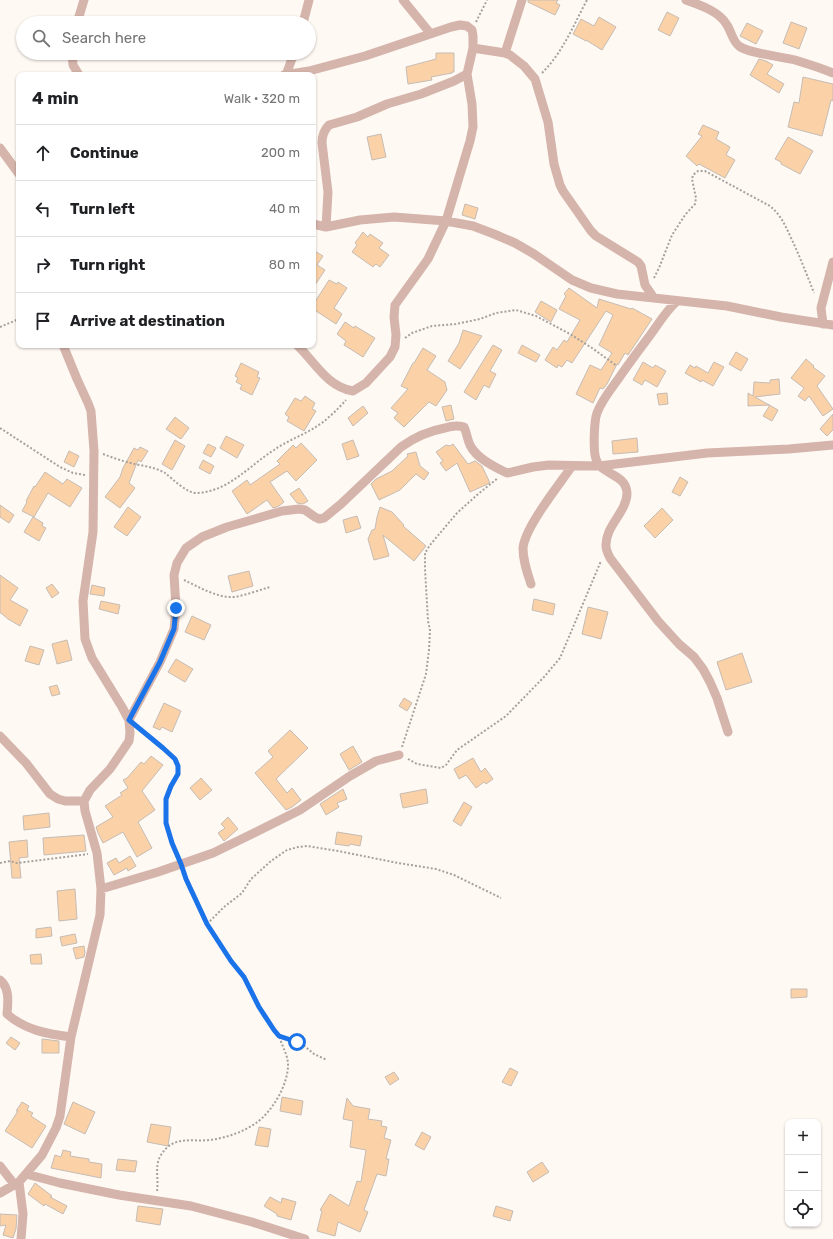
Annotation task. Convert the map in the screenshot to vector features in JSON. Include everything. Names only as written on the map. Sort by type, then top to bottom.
[{"type":"street","points":[[80,16],[84,0]]},
{"type":"street","points":[[305,16],[309,0]]},
{"type":"street","points":[[403,0],[430,33]]},
{"type":"street","points":[[505,53],[522,0]]},
{"type":"street","points":[[686,0],[719,15],[726,23],[739,46],[748,50],[795,60],[833,73]]},
{"type":"street","points":[[300,348],[322,374],[339,387],[354,391],[366,383],[390,357],[395,346],[395,305],[428,259],[450,213],[473,127],[472,104],[467,74],[473,48],[472,30],[467,26],[460,25],[430,33],[389,49],[303,72]]},
{"type":"street","points":[[473,48],[505,53],[518,60],[535,79],[548,122],[554,164],[563,191],[596,236],[638,262],[641,266],[645,285],[654,298]]},
{"type":"street","points":[[73,60],[73,65],[77,72]]},
{"type":"street","points":[[286,72],[291,60]]},
{"type":"street","points":[[326,227],[328,192],[322,136],[326,127],[357,117],[387,104],[421,94],[454,81],[467,74]]},
{"type":"street","points":[[0,148],[16,170]]},
{"type":"street","points":[[316,225],[326,227],[360,220],[394,217],[446,221],[474,226],[508,240],[534,254],[572,280],[591,288],[617,294],[676,302],[727,306],[833,325]]},
{"type":"street","points":[[823,324],[821,308],[833,262]]},
{"type":"street","points":[[676,302],[666,312],[604,399],[596,418],[595,458],[599,466],[620,479],[627,490],[627,499],[607,538],[606,547],[610,558],[658,621],[704,669],[717,698],[728,732]]},
{"type":"street","points":[[0,1193],[17,1183],[42,1155],[56,1128],[60,1116],[70,1037],[100,915],[101,889],[97,853],[85,811],[84,801],[90,790],[110,769],[126,746],[129,741],[130,733],[129,720],[92,658],[87,647],[84,631],[83,601],[93,532],[94,451],[88,403],[64,348]]},
{"type":"street","points":[[129,720],[160,662],[174,629],[176,608],[174,575],[177,563],[186,548],[202,537],[227,527],[282,511],[299,509],[305,510],[319,519],[324,518],[341,504],[401,447],[432,430],[456,426],[464,427],[469,444],[480,458],[506,473],[549,465],[599,466],[707,453],[790,449],[833,444]]},
{"type":"street","points":[[531,584],[524,563],[523,547],[529,530],[572,466]]},
{"type":"street","points":[[0,736],[26,763],[50,794],[65,801],[84,801]]},
{"type":"street","points":[[101,889],[213,853],[300,810],[376,760],[399,755]]},
{"type":"street","points":[[0,980],[3,982],[6,989],[8,999],[4,1013],[15,1021],[29,1028],[44,1033],[70,1037]]},
{"type":"street","points":[[0,1166],[17,1183],[23,1214],[21,1239]]},
{"type":"street","points":[[26,1174],[60,1183],[119,1195],[191,1206],[252,1222],[305,1239]]},
{"type":"path","points":[[472,30],[487,0]]},
{"type":"path","points":[[535,79],[555,58],[566,42],[587,0]]},
{"type":"path","points":[[645,285],[655,277],[672,235],[685,215],[695,204],[696,198],[692,179],[693,175],[698,171],[705,171],[770,206],[776,211],[785,223],[821,308]]},
{"type":"path","points":[[395,346],[412,333],[432,326],[456,324],[496,313],[516,310],[536,316],[570,334],[624,371]]},
{"type":"path","points":[[0,327],[16,320]]},
{"type":"path","points":[[94,451],[128,462],[148,466],[165,473],[178,485],[197,493],[217,489],[243,474],[260,458],[281,445],[316,428],[354,391]]},
{"type":"path","points":[[0,428],[60,467],[73,473],[94,475]]},
{"type":"path","points":[[506,473],[477,495],[457,513],[425,553],[428,621],[430,630],[426,674],[399,755],[417,764],[441,768],[446,765],[457,750],[506,716],[544,677],[560,658],[606,547]]},
{"type":"path","points":[[174,575],[221,596],[242,596],[270,587]]},
{"type":"path","points":[[129,720],[175,759],[178,766],[178,774],[166,799],[166,823],[172,843],[186,879],[207,924],[231,961],[244,977],[259,1007],[279,1036],[286,1054],[288,1066],[286,1078],[277,1098],[269,1110],[257,1123],[240,1133],[210,1140],[186,1140],[175,1142],[160,1155],[157,1164],[158,1185],[156,1200]]},
{"type":"path","points":[[207,924],[224,907],[242,893],[251,879],[271,861],[287,850],[307,846],[436,869],[454,875],[500,898]]},
{"type":"path","points":[[0,863],[10,861],[19,863],[97,853]]},
{"type":"path","points":[[279,1036],[302,1044],[314,1054],[327,1060]]},
{"type":"building","points":[[528,0],[558,0],[556,3],[560,5],[555,15],[528,2]]},
{"type":"building","points":[[667,12],[679,18],[670,36],[658,30]]},
{"type":"building","points":[[599,17],[616,27],[602,50],[573,34],[581,19],[594,26]]},
{"type":"building","points":[[791,22],[807,28],[799,49],[783,43]]},
{"type":"building","points":[[747,23],[763,31],[756,44],[740,36]]},
{"type":"building","points":[[436,53],[454,53],[454,72],[431,77],[432,80],[408,84],[406,67],[436,59]]},
{"type":"building","points":[[759,59],[773,65],[767,74],[784,84],[779,93],[750,75]]},
{"type":"building","points":[[803,77],[833,84],[833,101],[831,100],[822,136],[788,127],[794,102],[799,103]]},
{"type":"building","points":[[703,125],[719,132],[716,139],[730,147],[726,155],[735,160],[725,178],[699,164],[697,166],[686,156],[702,136],[698,134]]},
{"type":"building","points":[[381,134],[386,157],[372,160],[367,137]]},
{"type":"building","points":[[788,137],[813,151],[800,174],[781,164],[781,162],[775,159]]},
{"type":"building","points":[[465,204],[478,208],[475,219],[462,215]]},
{"type":"building","points":[[363,232],[368,237],[370,234],[383,243],[379,248],[389,255],[380,267],[376,264],[373,267],[352,252],[357,245],[355,243]]},
{"type":"building","points":[[316,252],[323,256],[317,265],[325,270],[316,284]]},
{"type":"building","points":[[329,280],[337,284],[338,282],[347,288],[334,308],[342,314],[336,324],[316,311],[316,300]]},
{"type":"building","points":[[569,288],[597,308],[599,299],[631,309],[632,308],[652,319],[628,355],[625,353],[618,365],[617,364],[607,384],[603,389],[600,388],[593,403],[576,394],[590,365],[601,370],[612,353],[599,345],[613,315],[606,311],[572,363],[567,360],[562,367],[558,365],[557,368],[545,360],[553,347],[557,350],[564,340],[567,342],[580,320],[559,309],[566,296],[564,294]]},
{"type":"building","points":[[541,301],[557,310],[551,322],[535,312]]},
{"type":"building","points":[[345,322],[375,338],[363,357],[344,345],[346,341],[337,334]]},
{"type":"building","points":[[463,330],[482,336],[460,369],[448,361],[459,343]]},
{"type":"building","points":[[493,345],[502,350],[490,371],[496,374],[489,388],[484,385],[476,400],[464,392]]},
{"type":"building","points":[[522,345],[540,355],[536,362],[518,353]]},
{"type":"building","points":[[423,348],[436,356],[427,370],[445,382],[447,390],[436,406],[429,402],[404,427],[394,418],[398,413],[391,408],[408,389],[401,386]]},
{"type":"building","points":[[736,352],[748,359],[741,371],[729,364]]},
{"type":"building","points":[[806,359],[814,366],[813,367],[825,376],[817,386],[833,409],[823,416],[809,396],[805,401],[798,396],[804,388],[791,378]]},
{"type":"building","points":[[643,362],[653,368],[655,365],[666,371],[657,387],[645,380],[642,385],[633,380]]},
{"type":"building","points":[[714,362],[724,367],[713,386],[702,380],[701,382],[685,373],[690,365],[695,368],[696,366],[708,373]]},
{"type":"building","points":[[241,363],[259,372],[257,377],[260,378],[252,395],[240,389],[242,385],[236,382],[238,378],[235,376]]},
{"type":"building","points":[[779,379],[780,394],[755,397],[769,405],[748,406],[748,393],[753,396],[754,382],[770,383],[770,380]]},
{"type":"building","points":[[667,393],[668,404],[659,405],[657,394]]},
{"type":"building","points":[[305,396],[315,403],[312,409],[316,411],[304,431],[287,421],[289,417],[285,414],[295,398],[301,401]]},
{"type":"building","points":[[451,405],[454,419],[446,421],[442,407]]},
{"type":"building","points":[[770,405],[778,410],[772,421],[763,416]]},
{"type":"building","points":[[363,406],[368,413],[353,426],[348,418]]},
{"type":"building","points":[[833,414],[833,430],[827,436],[820,429]]},
{"type":"building","points":[[175,417],[189,428],[181,439],[166,429]]},
{"type":"building","points":[[226,436],[244,445],[237,458],[220,448]]},
{"type":"building","points":[[637,438],[638,452],[613,454],[612,441]]},
{"type":"building","points":[[175,440],[185,446],[172,470],[162,464]]},
{"type":"building","points":[[353,440],[359,456],[347,460],[342,444]]},
{"type":"building","points":[[301,443],[317,460],[296,481],[287,471],[270,482],[284,502],[279,506],[273,508],[267,500],[247,514],[232,491],[247,480],[250,485],[280,464],[277,461],[293,445],[296,448]]},
{"type":"building","points":[[208,444],[216,448],[211,457],[203,453]]},
{"type":"building","points":[[453,444],[468,464],[475,461],[482,466],[490,483],[470,492],[457,463],[446,471],[440,463],[443,461],[436,452],[446,445],[450,446]]},
{"type":"building","points":[[140,447],[148,451],[141,462],[138,460],[129,483],[135,488],[120,508],[105,497],[120,477],[123,468],[134,448],[138,450]]},
{"type":"building","points":[[69,451],[79,456],[74,467],[64,462]]},
{"type":"building","points":[[416,452],[420,466],[429,473],[424,480],[416,474],[400,490],[379,500],[371,484],[376,479],[392,471],[408,456],[407,454]]},
{"type":"building","points":[[203,460],[214,466],[210,474],[199,468]]},
{"type":"building","points":[[45,472],[63,484],[67,479],[82,488],[70,507],[48,493],[34,517],[22,511],[34,486],[35,487]]},
{"type":"building","points":[[680,477],[688,482],[680,496],[672,492]]},
{"type":"building","points":[[299,488],[308,501],[303,504],[297,503],[290,494]]},
{"type":"building","points":[[0,505],[14,515],[9,523],[0,517]]},
{"type":"building","points":[[128,507],[141,517],[127,536],[114,527]]},
{"type":"building","points":[[380,507],[392,512],[404,525],[403,526],[426,546],[414,561],[383,535],[389,556],[374,560],[368,539],[372,530],[375,529]]},
{"type":"building","points":[[662,508],[673,520],[655,538],[644,526]]},
{"type":"building","points":[[357,516],[361,528],[346,533],[343,520]]},
{"type":"building","points":[[33,517],[43,523],[42,526],[46,528],[39,541],[24,532]]},
{"type":"building","points":[[249,571],[253,586],[232,592],[228,576]]},
{"type":"building","points":[[0,575],[18,588],[10,600],[28,610],[20,626],[0,613]]},
{"type":"building","points":[[52,584],[59,593],[52,598],[46,588]]},
{"type":"building","points":[[92,585],[105,588],[104,596],[90,594]]},
{"type":"building","points":[[534,599],[555,604],[553,615],[532,610]]},
{"type":"building","points":[[101,601],[120,605],[118,614],[99,609]]},
{"type":"building","points":[[588,607],[608,612],[601,639],[582,634]]},
{"type":"building","points":[[192,616],[211,625],[204,640],[185,632]]},
{"type":"building","points":[[67,640],[72,660],[57,664],[52,644]]},
{"type":"building","points":[[30,646],[44,650],[39,665],[25,661]]},
{"type":"building","points":[[742,653],[752,682],[726,690],[717,662]]},
{"type":"building","points":[[176,659],[193,669],[185,682],[168,672]]},
{"type":"building","points":[[57,685],[60,694],[52,696],[49,687]]},
{"type":"building","points":[[404,698],[412,703],[407,711],[399,706]]},
{"type":"building","points":[[164,703],[181,711],[172,732],[162,727],[160,730],[153,727]]},
{"type":"building","points":[[290,730],[308,748],[276,779],[287,793],[292,788],[301,800],[286,810],[255,773],[273,757],[268,751]]},
{"type":"building","points":[[353,746],[362,762],[349,770],[340,754]]},
{"type":"building","points":[[151,756],[163,765],[142,791],[155,810],[138,822],[152,848],[137,857],[123,832],[103,843],[96,827],[113,817],[105,806],[122,795],[120,793],[128,788],[123,780],[127,778],[141,762],[144,764]]},
{"type":"building","points":[[473,758],[481,772],[485,768],[493,779],[486,784],[484,782],[476,788],[466,775],[459,779],[454,769]]},
{"type":"building","points":[[201,778],[212,790],[200,800],[190,788]]},
{"type":"building","points":[[343,789],[347,799],[337,803],[339,807],[326,815],[320,804]]},
{"type":"building","points":[[426,789],[428,803],[403,808],[400,794]]},
{"type":"building","points":[[464,802],[472,807],[461,826],[453,821]]},
{"type":"building","points":[[49,813],[50,827],[24,830],[23,816]]},
{"type":"building","points":[[228,817],[238,829],[224,841],[218,833],[225,828],[221,824]]},
{"type":"building","points":[[337,832],[362,836],[360,846],[335,844]]},
{"type":"building","points":[[84,835],[86,851],[44,855],[43,838]]},
{"type":"building","points":[[27,840],[28,857],[19,858],[21,878],[12,878],[9,842]]},
{"type":"building","points":[[130,856],[136,866],[128,871],[127,868],[114,875],[107,863],[116,858],[119,863]]},
{"type":"building","points":[[75,889],[77,919],[59,921],[57,891]]},
{"type":"building","points":[[51,927],[52,936],[36,938],[36,929]]},
{"type":"building","points":[[75,934],[77,943],[62,946],[60,937]]},
{"type":"building","points":[[84,946],[84,957],[76,959],[73,948]]},
{"type":"building","points":[[41,954],[42,964],[31,964],[30,955]]},
{"type":"building","points":[[791,989],[807,989],[807,997],[791,998]]},
{"type":"building","points":[[11,1037],[20,1043],[15,1050],[6,1043]]},
{"type":"building","points":[[42,1039],[59,1041],[59,1053],[42,1053]]},
{"type":"building","points":[[510,1068],[518,1072],[511,1086],[502,1082]]},
{"type":"building","points":[[394,1072],[399,1079],[390,1085],[385,1077]]},
{"type":"building","points":[[282,1097],[303,1101],[301,1115],[280,1111]]},
{"type":"building","points":[[347,1098],[353,1106],[370,1109],[368,1119],[382,1121],[381,1126],[387,1127],[384,1138],[391,1140],[386,1159],[389,1159],[386,1176],[377,1174],[364,1210],[368,1212],[360,1232],[338,1222],[335,1236],[317,1231],[322,1211],[320,1210],[330,1194],[349,1206],[357,1181],[361,1182],[366,1150],[350,1147],[353,1121],[343,1119]]},
{"type":"building","points":[[22,1102],[29,1106],[27,1110],[33,1113],[31,1116],[46,1126],[32,1148],[5,1131]]},
{"type":"building","points":[[73,1102],[95,1112],[85,1134],[64,1124]]},
{"type":"building","points":[[151,1124],[171,1127],[168,1146],[147,1142]]},
{"type":"building","points":[[259,1127],[271,1129],[268,1147],[255,1145]]},
{"type":"building","points":[[422,1132],[431,1137],[424,1150],[415,1145]]},
{"type":"building","points":[[63,1150],[71,1152],[70,1156],[89,1159],[89,1162],[102,1164],[101,1178],[51,1168],[55,1155],[61,1157]]},
{"type":"building","points":[[118,1159],[137,1161],[135,1172],[116,1170]]},
{"type":"building","points":[[542,1162],[549,1172],[533,1182],[527,1172]]},
{"type":"building","points":[[35,1183],[52,1196],[50,1197],[67,1206],[63,1214],[45,1204],[44,1206],[28,1194]]},
{"type":"building","points":[[270,1197],[281,1203],[282,1198],[296,1202],[291,1220],[277,1216],[277,1214],[264,1206]]},
{"type":"building","points":[[138,1206],[163,1209],[160,1225],[136,1221]]},
{"type":"building","points":[[496,1206],[513,1211],[510,1221],[493,1216]]},
{"type":"building","points":[[0,1214],[17,1215],[16,1229],[13,1238],[3,1235],[6,1225],[0,1226]]},
{"type":"route","points":[[176,608],[174,629],[160,662],[129,720],[175,759],[178,766],[178,774],[166,799],[166,823],[186,879],[207,924],[231,961],[244,977],[259,1007],[274,1030],[279,1036],[297,1042]]}]
